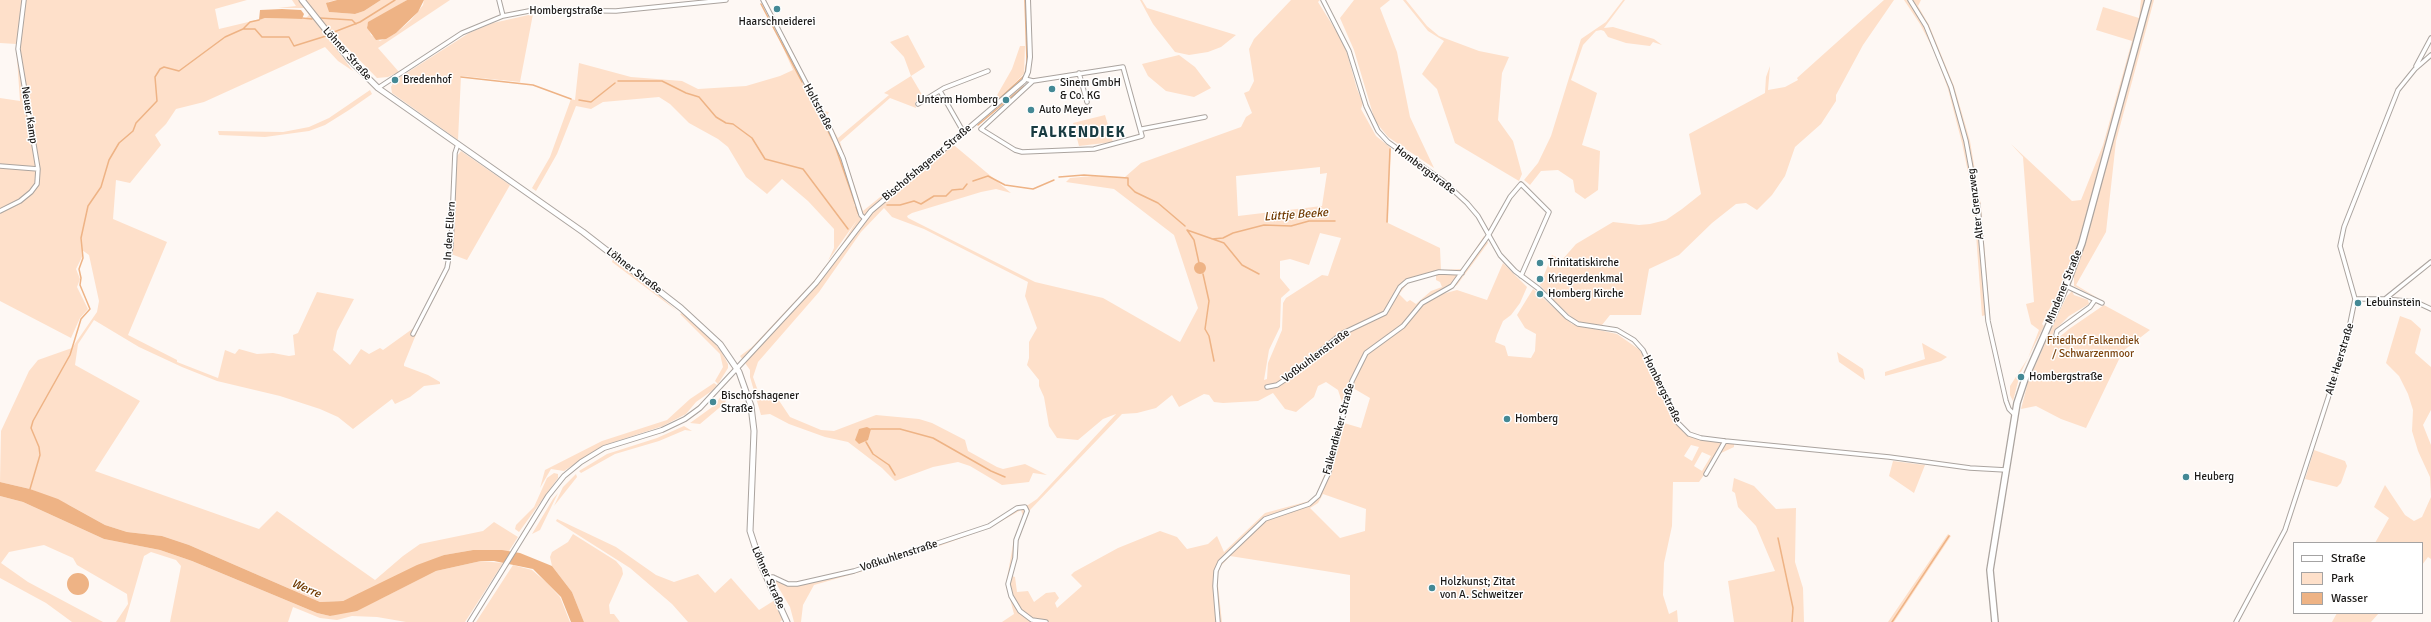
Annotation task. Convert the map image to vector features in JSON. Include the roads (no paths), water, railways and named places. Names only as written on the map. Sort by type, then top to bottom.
[{"type":"main road","name":"Löhner Straße","points":[[302,0],[349,59],[378,88],[584,232],[675,303],[720,344],[737,369],[752,409],[753,464],[749,522],[753,544],[787,622]]},
{"type":"main road","name":"Mindener Straße","points":[[1995,622],[1990,570],[2015,415],[2025,379],[2066,286],[2085,231],[2148,0]]},
{"type":"street","name":"Neuer Kamp","points":[[0,211],[13,205],[31,192],[37,184],[38,169],[18,49],[24,0]]},
{"type":"street","points":[[499,0],[502,16]]},
{"type":"street","name":"Hombergstraße","points":[[378,88],[462,33],[502,16],[534,10],[616,11],[726,0]]},
{"type":"street","name":"Holtstraße","points":[[763,0],[831,131],[843,158],[861,215],[864,218]]},
{"type":"street","points":[[1028,0],[1030,57],[1025,79],[1033,81],[1123,67],[1143,134],[1140,137],[1100,148],[1022,152],[1015,150],[982,130],[983,126],[1033,81]]},
{"type":"street","name":"Hombergstraße","points":[[1322,0],[1349,51],[1366,106],[1378,131],[1388,142],[1438,177],[1461,197],[1478,216],[1500,255],[1522,276],[1540,289],[1574,322],[1608,328],[1634,340],[1643,350],[1680,427],[1694,436],[1725,441],[1970,468],[2006,470]]},
{"type":"street","name":"Alter Grenzweg","points":[[1911,0],[1926,26],[1951,87],[1966,141],[1978,206],[1987,313],[2006,401],[2009,409],[2015,415]]},
{"type":"street","points":[[2415,69],[2431,38]]},
{"type":"street","name":"Alte Heerstraße","points":[[2236,622],[2285,530],[2346,343],[2355,299],[2341,253],[2344,227],[2393,102],[2404,82],[2415,69],[2431,55]]},
{"type":"street","points":[[918,104],[964,79],[988,71]]},
{"type":"street","points":[[1079,73],[1087,102]]},
{"type":"street","name":"Bischofshagener Straße","points":[[470,622],[528,527],[556,485],[574,467],[604,448],[651,434],[684,419],[705,404],[816,283],[864,218],[1025,79]]},
{"type":"street","points":[[940,91],[964,133]]},
{"type":"street","points":[[1142,129],[1205,117]]},
{"type":"street","name":"In den Ellern","points":[[413,334],[447,268],[451,246],[455,153],[458,144]]},
{"type":"street","points":[[0,166],[38,169]]},
{"type":"street","name":"Falkendieker Straße","points":[[1218,622],[1215,586],[1216,571],[1220,562],[1265,519],[1314,502],[1329,472],[1352,381],[1366,354],[1403,326],[1422,302],[1452,286],[1488,236],[1510,196],[1521,184],[1549,212],[1522,276]]},
{"type":"street","points":[[2385,299],[2431,262]]},
{"type":"street","name":"Voßkuhlenstraße","points":[[1267,386],[1277,385],[1289,377],[1341,334],[1385,313],[1400,287],[1407,281],[1439,272],[1462,273]]},
{"type":"street","points":[[2066,286],[2102,303]]},
{"type":"street","points":[[2355,299],[2385,299],[2416,302],[2431,309]]},
{"type":"street","points":[[2056,335],[2057,331],[2090,307],[2094,300]]},
{"type":"street","points":[[1706,474],[1725,441]]},
{"type":"street","name":"Voßkuhlenstraße","points":[[767,578],[773,577],[788,584],[797,584],[854,571],[989,526],[1017,508],[1027,508],[1016,540],[1014,558],[1008,584],[1011,596],[1020,611],[1032,620],[1046,622]]},
{"type":"water","points":[[337,0],[381,0],[364,11],[355,14],[329,12],[326,3]]},
{"type":"water","points":[[407,0],[424,0],[418,12],[396,33],[386,39],[376,40],[367,28],[368,22]]},
{"type":"water","points":[[260,10],[301,10],[304,14],[302,19],[265,18],[259,20]]},
{"type":"water","points":[[1198,262],[1202,262],[1206,268],[1202,274],[1198,274],[1194,270],[1194,266]]},
{"type":"water","points":[[867,427],[871,429],[868,440],[859,444],[855,440],[859,429]]},
{"type":"water","points":[[0,482],[30,489],[58,499],[105,525],[127,532],[162,536],[189,545],[320,602],[343,601],[417,565],[444,555],[473,550],[502,550],[520,553],[552,566],[572,592],[584,622],[571,622],[561,597],[533,569],[494,561],[481,561],[436,571],[357,611],[330,616],[317,613],[192,561],[160,550],[104,539],[23,502],[0,496]]},
{"type":"water","points":[[78,573],[86,576],[89,584],[86,592],[78,595],[70,592],[67,584],[70,576]]},
{"type":"waterway","points":[[334,32],[360,22],[395,0]]},
{"type":"waterway","points":[[1000,98],[1025,75],[1027,61],[1025,0]]},
{"type":"waterway","points":[[761,4],[802,82]]},
{"type":"waterway","points":[[302,18],[312,19]]},
{"type":"waterway","points":[[320,18],[352,20],[356,24]]},
{"type":"waterway","points":[[243,29],[250,22],[259,20]]},
{"type":"waterway","points":[[30,489],[40,455],[39,447],[31,428],[33,421],[70,355],[81,319],[90,309],[80,285],[81,278],[79,269],[83,258],[81,238],[88,206],[101,187],[109,160],[119,143],[133,131],[136,123],[157,101],[155,77],[160,69],[164,67],[179,71],[225,37],[243,29],[255,29],[262,37],[289,37],[294,46],[326,36]]},
{"type":"waterway","points":[[461,77],[533,85],[571,99]]},
{"type":"waterway","points":[[618,81],[662,81],[686,93],[699,97],[716,117],[726,123],[733,124],[752,138],[765,159],[803,169],[848,229]]},
{"type":"waterway","points":[[579,100],[591,102],[615,83]]},
{"type":"waterway","points":[[978,125],[1024,86]]},
{"type":"waterway","points":[[811,98],[834,143],[855,203]]},
{"type":"waterway","points":[[1387,222],[1390,149]]},
{"type":"waterway","name":"Lüttje Beeke","points":[[1059,177],[1084,175],[1128,178],[1128,185],[1135,192],[1158,203],[1185,226]]},
{"type":"waterway","name":"Lüttje Beeke","points":[[973,181],[988,176],[1005,185],[1033,189],[1054,180]]},
{"type":"waterway","name":"Lüttje Beeke","points":[[887,205],[900,205],[914,201],[921,204],[934,196],[946,196],[952,190],[963,189],[967,184]]},
{"type":"waterway","points":[[856,207],[858,213]]},
{"type":"waterway","name":"Lüttje Beeke","points":[[1212,239],[1223,238],[1233,233],[1264,225],[1291,226],[1309,221],[1335,221]]},
{"type":"waterway","name":"Lüttje Beeke","points":[[1187,230],[1194,240],[1199,263]]},
{"type":"waterway","name":"Lüttje Beeke","points":[[1187,230],[1224,243],[1242,265],[1259,274]]},
{"type":"waterway","name":"Lüttje Beeke","points":[[1203,274],[1209,301],[1205,329],[1209,336],[1214,361]]},
{"type":"waterway","points":[[871,429],[900,429],[933,438],[991,471],[1005,477]]},
{"type":"waterway","points":[[866,442],[873,454],[889,465],[895,475]]},
{"type":"waterway","points":[[1892,622],[1949,536]]},
{"type":"waterway","points":[[1778,538],[1793,608],[1792,622]]},
{"type":"place","name":"Haarschneiderei","points":[[777,9]]},
{"type":"place","name":"Bredenhof","points":[[395,80]]},
{"type":"place","name":"Sinem GmbH & Co. KG","points":[[1052,89]]},
{"type":"place","name":"Unterm Homberg","points":[[1006,100]]},
{"type":"place","name":"Auto Meyer","points":[[1031,110]]},
{"type":"place","name":"Trinitatiskirche","points":[[1540,263]]},
{"type":"place","name":"Kriegerdenkmal","points":[[1540,279]]},
{"type":"place","name":"Homberg Kirche","points":[[1540,294]]},
{"type":"place","name":"Lebuinstein","points":[[2358,303]]},
{"type":"place","name":"Hombergstraße","points":[[2021,377]]},
{"type":"place","name":"Bischofshagener Straße","points":[[713,402]]},
{"type":"place","name":"Homberg","points":[[1507,419]]},
{"type":"place","name":"Heuberg","points":[[2186,477]]},
{"type":"place","name":"Holzkunst; Zitat von A. Schweitzer","points":[[1432,588]]},
{"type":"district","name":"FALKENDIEK","points":[[1078,133]]},
{"type":"park label","name":"Friedhof Falkendiek / Schwarzenmoor","points":[[2093,347]]},
{"type":"water label","name":"Werre","points":[[306,589]]}]
